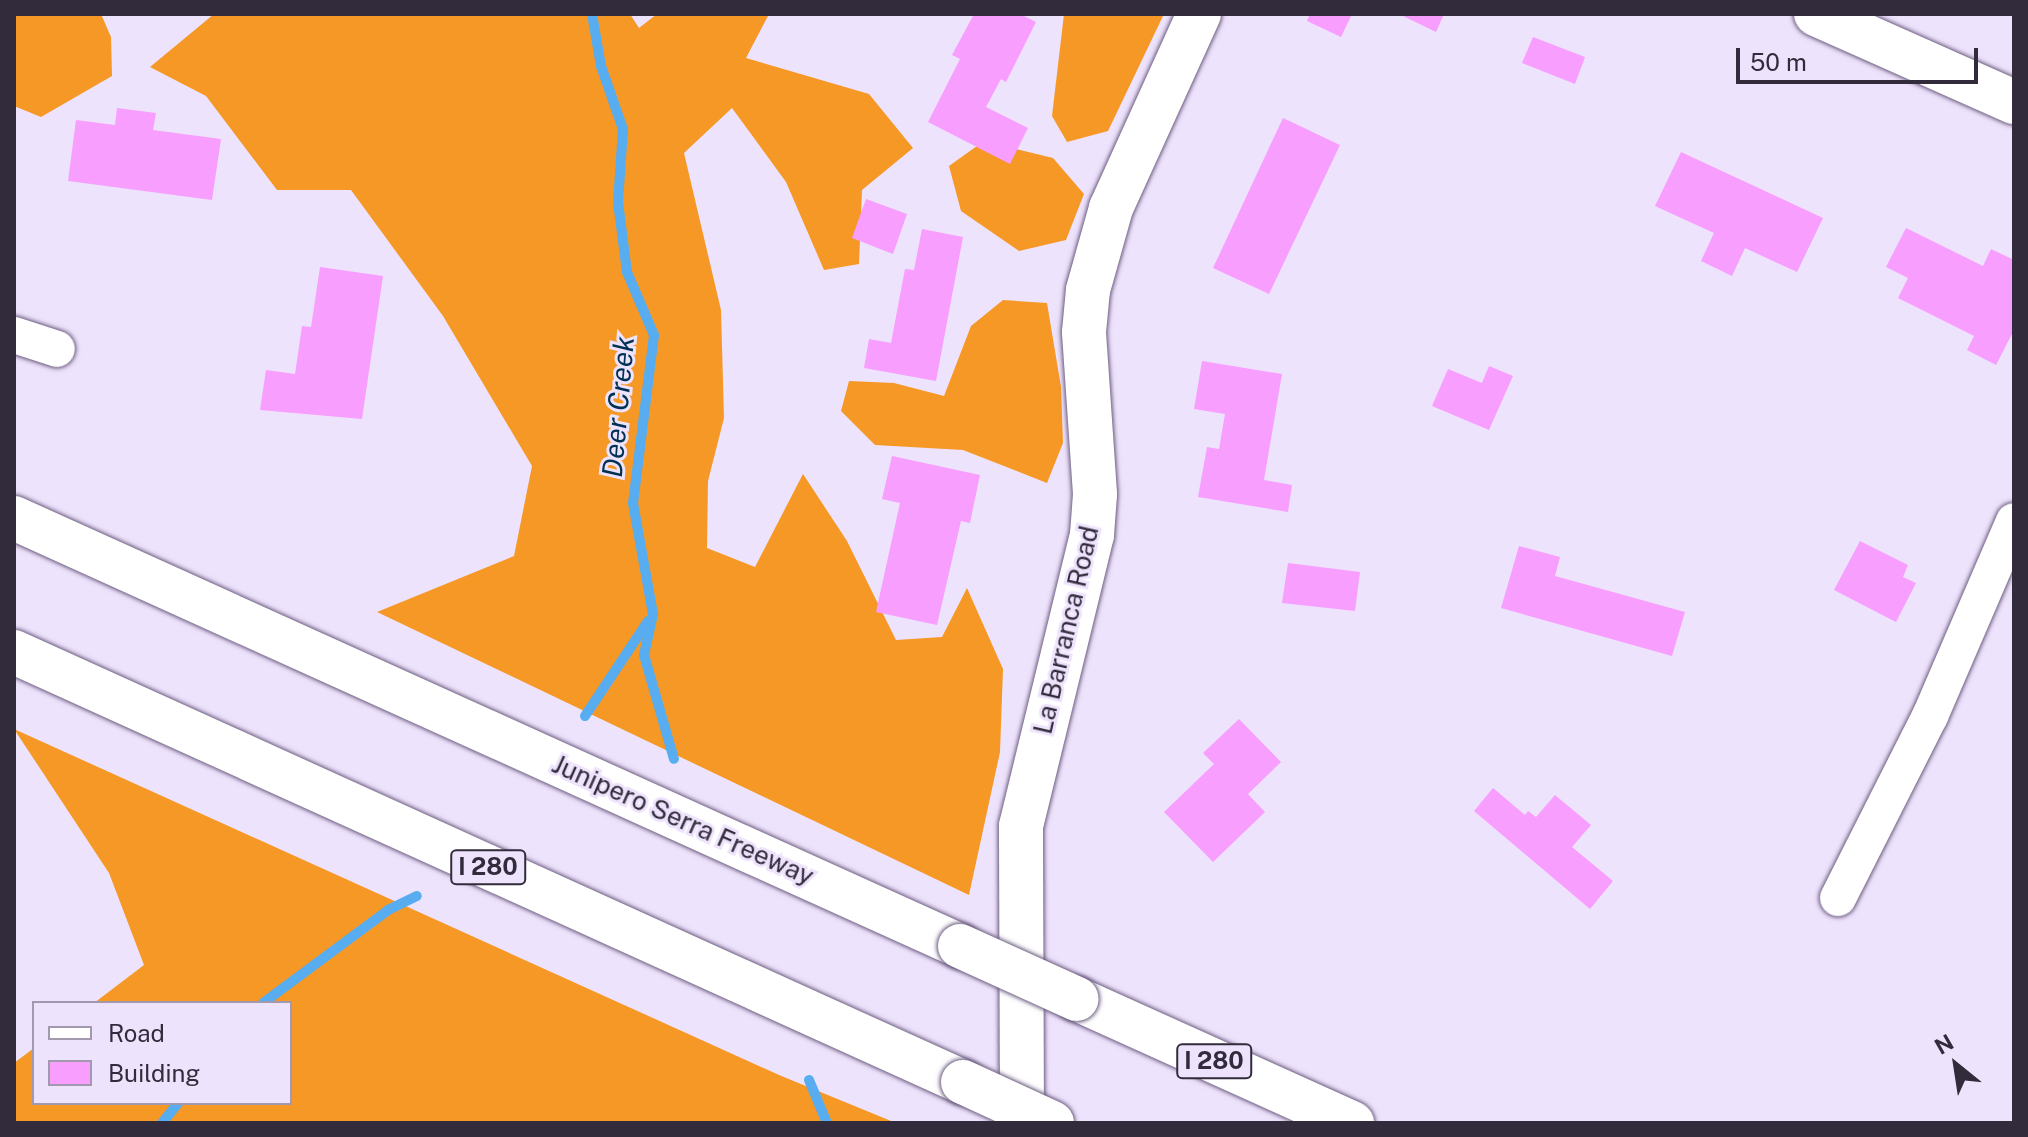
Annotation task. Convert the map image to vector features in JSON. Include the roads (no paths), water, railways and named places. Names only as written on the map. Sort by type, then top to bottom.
[{"type":"main road","name":"La Barranca Road","points":[[1022,1123],[1021,826],[1092,535],[1095,494],[1084,332],[1088,290],[1111,208],[1199,14]]},
{"type":"main road","points":[[1816,14],[2014,102]]},
{"type":"main road","name":"Junipero Serra Freeway","points":[[14,518],[1352,1123]]},
{"type":"main road","name":"I 280","points":[[14,652],[1052,1123]]},
{"type":"street","points":[[14,335],[57,349]]},
{"type":"street","points":[[1838,898],[1930,716],[2014,521]]},
{"type":"waterway","name":"Deer Creek","points":[[592,14],[601,66],[623,129],[618,202],[627,272],[654,335],[633,503],[653,614],[644,655],[674,759]]},
{"type":"waterway","points":[[585,716],[648,621]]},
{"type":"waterway","points":[[266,1001],[388,910],[417,896]]},
{"type":"waterway","name":"Deer Creek","points":[[809,1080],[827,1123]]},
{"type":"waterway","points":[[162,1123],[176,1105]]}]
